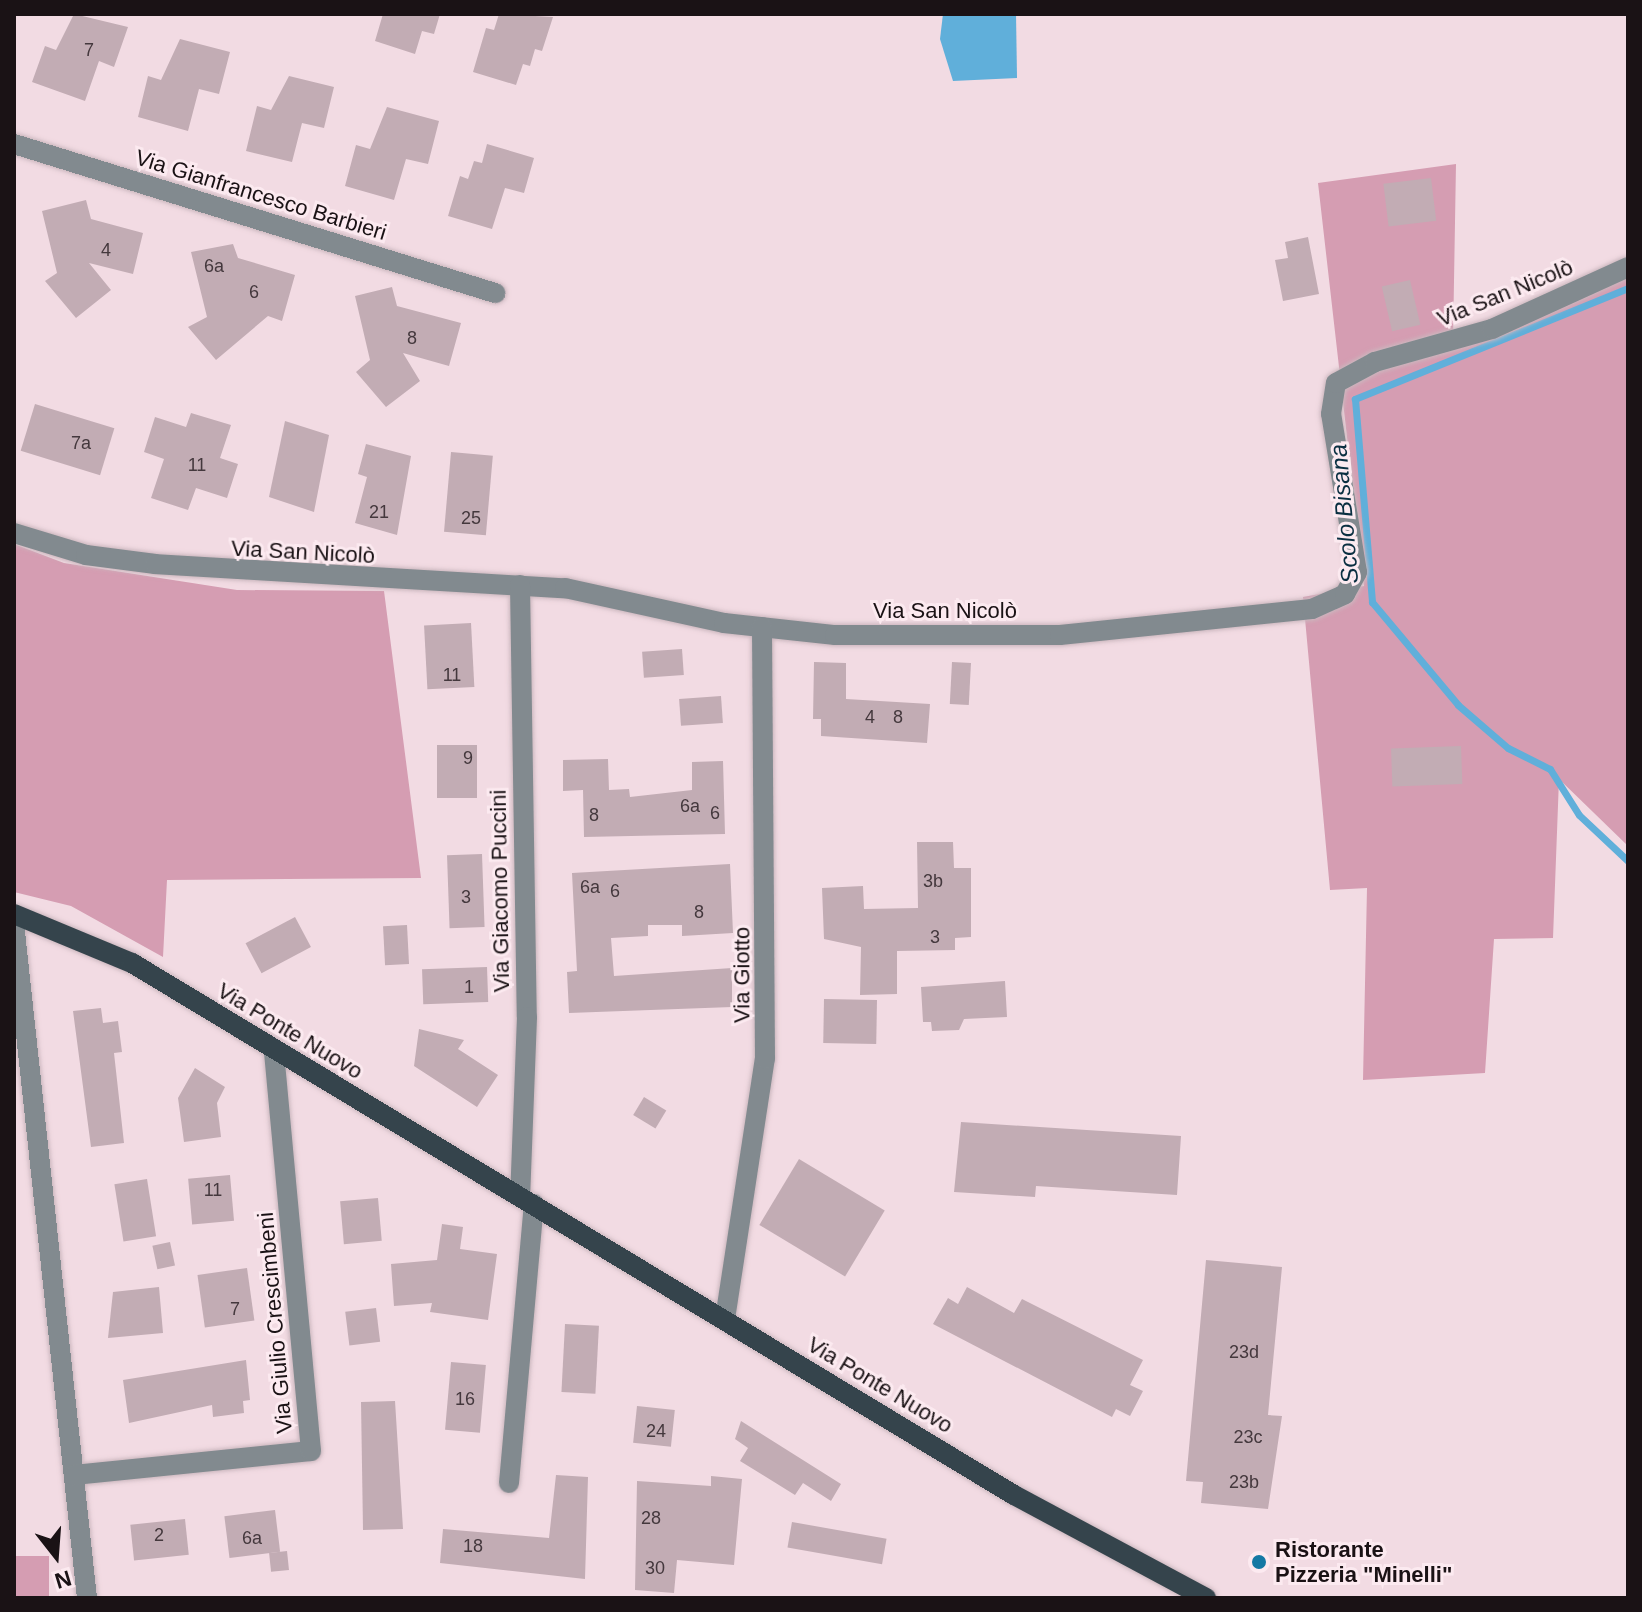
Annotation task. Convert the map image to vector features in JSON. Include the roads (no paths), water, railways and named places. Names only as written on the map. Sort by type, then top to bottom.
[{"type":"main road","name":"Via Ponte Nuovo","points":[[14,914],[132,963],[1014,1495],[1206,1598]]},
{"type":"street","name":"Via Gianfrancesco Barbieri","points":[[14,144],[495,293]]},
{"type":"street","name":"Via San Nicolò","points":[[14,533],[86,555],[230,573],[520,585],[762,627],[835,635],[1060,635],[1329,604],[1352,585],[1358,555],[1331,414],[1336,383],[1361,367],[1492,329],[1628,267]]},
{"type":"street","name":"Via Giacomo Puccini","points":[[520,585],[527,1200]]},
{"type":"street","name":"Via Giotto","points":[[725,1319],[765,1059],[762,627]]},
{"type":"street","points":[[14,923],[87,1598]]},
{"type":"street","name":"Via Giulio Crescimbeni","points":[[74,1475],[311,1451],[274,1049]]},
{"type":"street","points":[[509,1483],[527,1200]]},
{"type":"water","points":[[943,14],[1016,14],[1017,78],[953,81],[940,39]]},
{"type":"waterway","name":"Scolo Bisana","points":[[1628,288],[1355,399],[1372,602],[1458,705],[1508,748],[1550,769],[1579,815],[1628,861]]},
{"type":"place","name":"Ristorante Pizzeria \"Minelli\"","points":[[1259,1562]]}]
